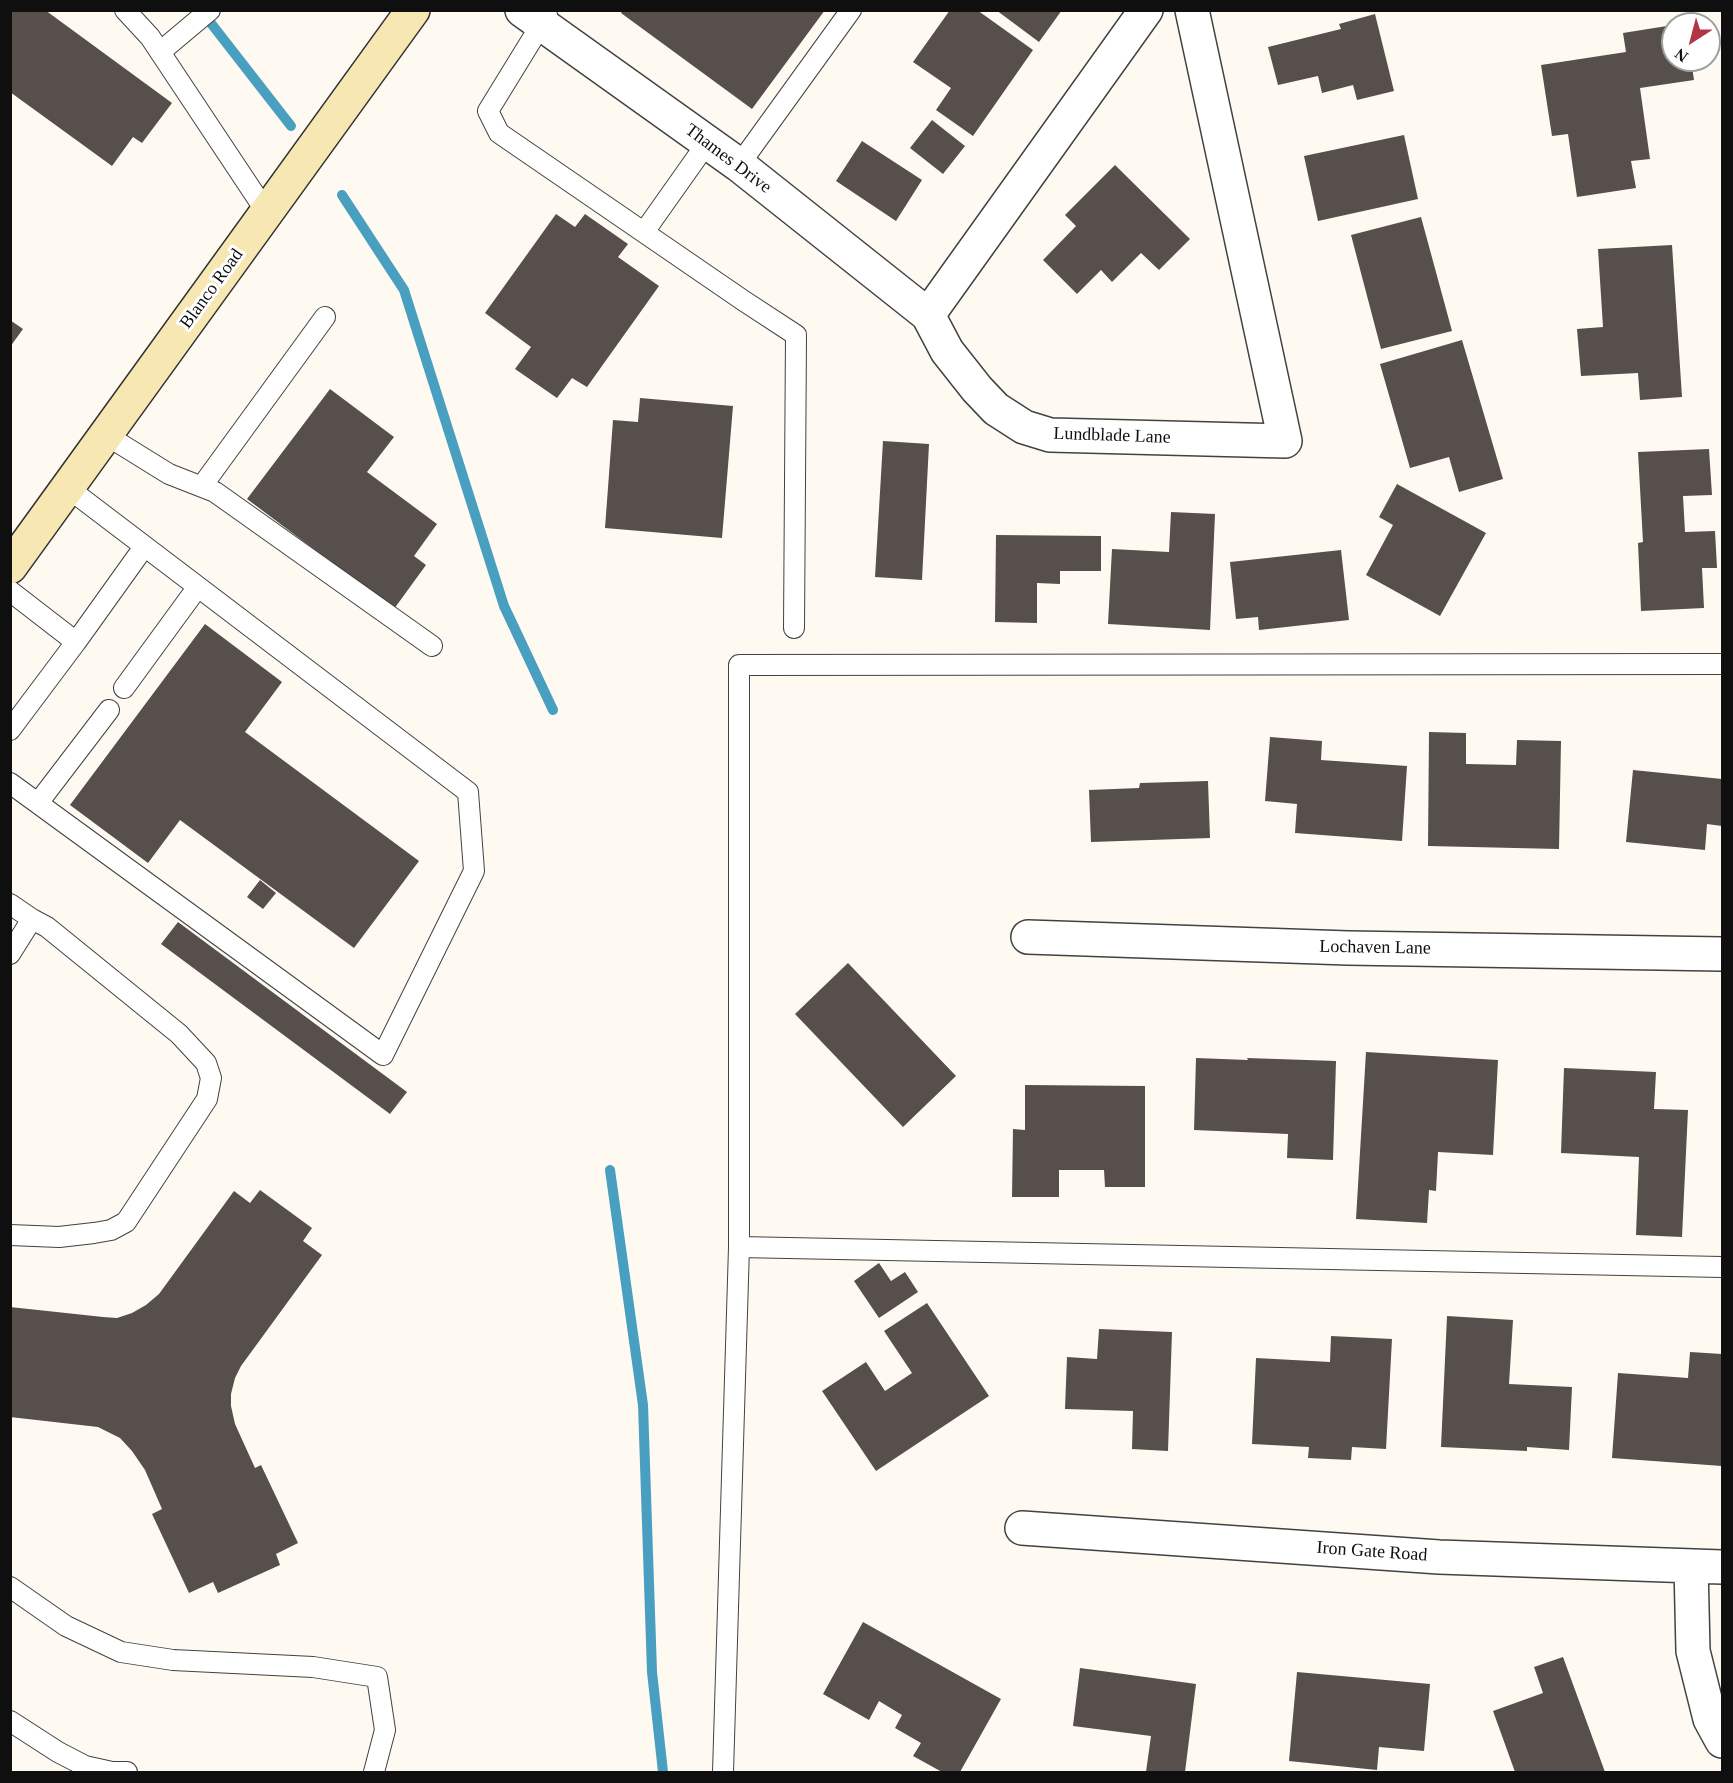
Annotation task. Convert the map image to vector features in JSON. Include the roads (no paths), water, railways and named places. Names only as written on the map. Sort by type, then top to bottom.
[{"type":"main road","name":"Blanco Road","points":[[10,567],[413,10]]},
{"type":"street","points":[[928,315],[1146,10]]},
{"type":"street","name":"Lundblade Lane","points":[[928,315],[946,351],[977,389],[996,409],[1024,427],[1050,435],[1285,441],[1192,10]]},
{"type":"street","name":"Thames Drive","points":[[538,15],[739,165],[928,315]]},
{"type":"street","name":"Lochaven Lane","points":[[1028,937],[1348,948],[1722,954]]},
{"type":"street","name":"Iron Gate Road","points":[[1022,1528],[1439,1557],[1722,1567]]},
{"type":"street","points":[[1690,1566],[1693,1651],[1710,1719],[1722,1741]]},
{"type":"lane","points":[[125,10],[150,37],[267,213]]},
{"type":"lane","points":[[160,52],[210,10]]},
{"type":"lane","points":[[739,165],[851,10]]},
{"type":"lane","points":[[538,15],[488,111],[499,132],[734,295],[796,335],[794,628]]},
{"type":"lane","points":[[644,232],[707,143]]},
{"type":"lane","points":[[202,486],[326,317]]},
{"type":"lane","points":[[106,435],[169,474],[215,492],[432,646]]},
{"type":"lane","points":[[10,783],[383,1055],[474,871],[468,792],[68,488]]},
{"type":"lane","points":[[10,730],[144,547]]},
{"type":"lane","points":[[124,688],[197,588]]},
{"type":"lane","points":[[10,591],[76,642]]},
{"type":"lane","points":[[723,1773],[739,1247],[739,665],[1722,664]]},
{"type":"lane","points":[[38,803],[109,710]]},
{"type":"lane","points":[[10,904],[47,927],[179,1034],[206,1063],[211,1078],[207,1099],[126,1222],[111,1230],[94,1233],[58,1236],[10,1235]]},
{"type":"lane","points":[[10,954],[32,919]]},
{"type":"lane","points":[[739,1247],[1722,1267]]},
{"type":"lane","points":[[10,1587],[66,1626],[121,1652],[173,1660],[313,1667],[377,1677],[386,1730],[374,1773]]},
{"type":"lane","points":[[10,1721],[58,1752],[85,1766],[126,1773]]},
{"type":"waterway","points":[[203,13],[291,126]]},
{"type":"waterway","points":[[342,195],[404,290],[504,606],[553,710]]},
{"type":"waterway","points":[[610,1170],[643,1405],[652,1672],[663,1772]]}]
